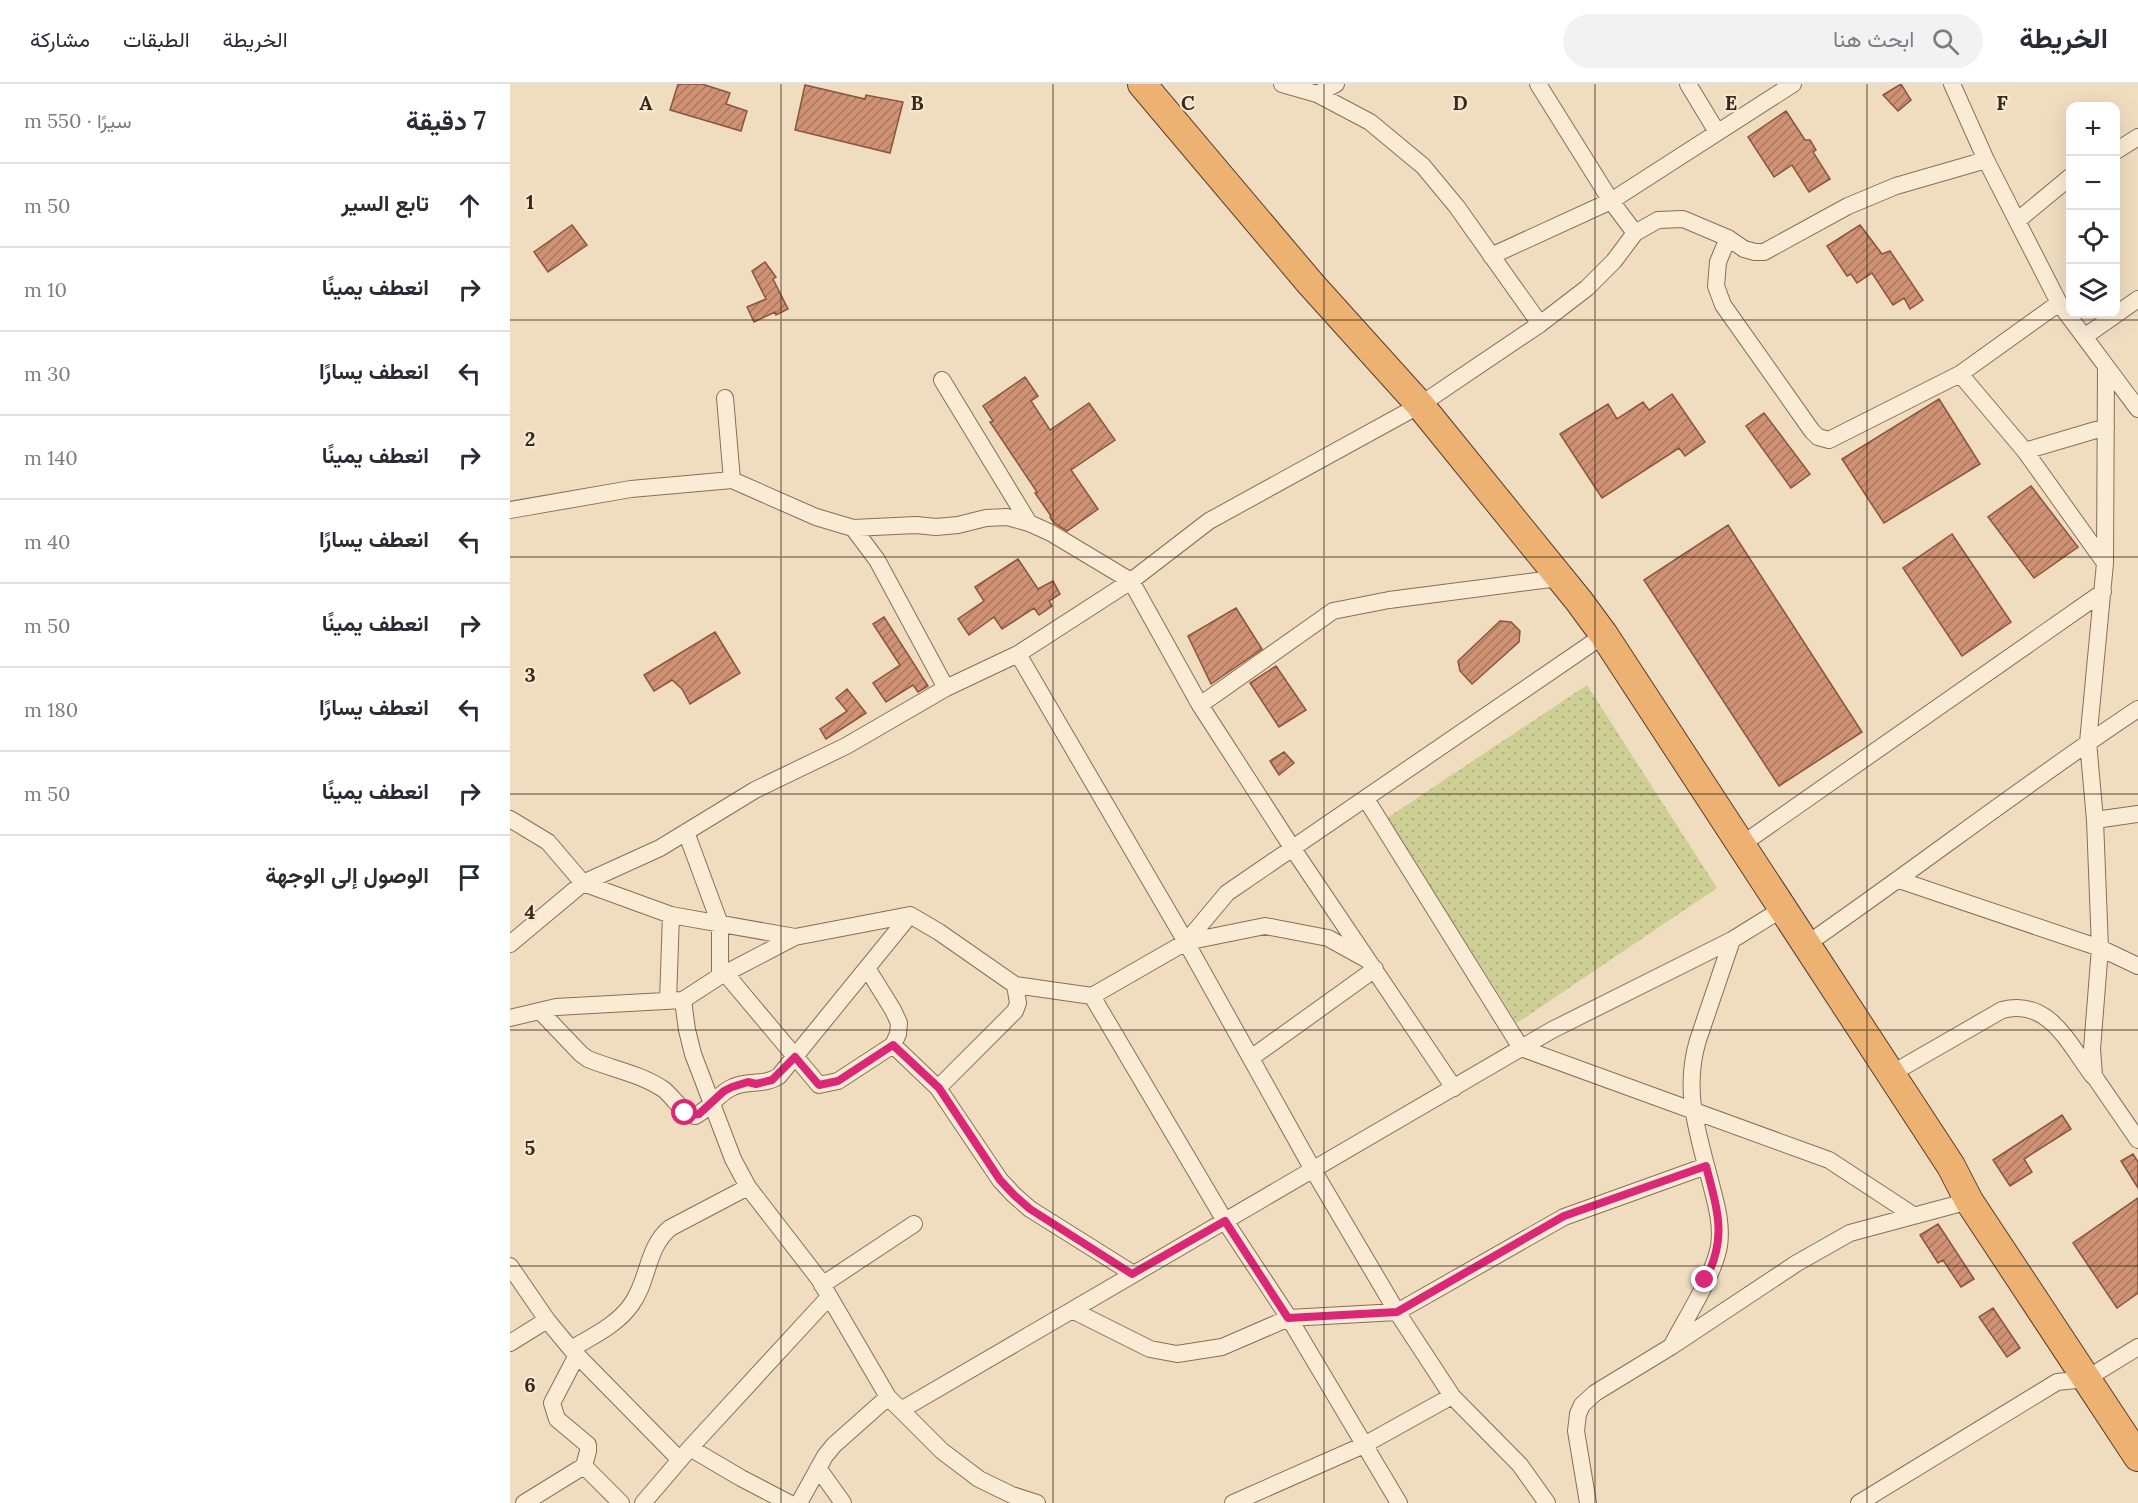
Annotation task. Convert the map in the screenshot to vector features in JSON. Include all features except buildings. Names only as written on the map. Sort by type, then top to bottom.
[{"type":"highway","points":[[1142,84],[1310,283],[1420,405],[1604,635],[1951,1166],[1969,1201],[2138,1456]]},
{"type":"street","points":[[1282,84],[1317,94],[1370,122],[1423,166],[1457,207],[1540,324]]},
{"type":"street","points":[[1317,94],[1336,84]]},
{"type":"street","points":[[1538,84],[1611,201],[1635,233]]},
{"type":"street","points":[[1688,84],[1717,132]]},
{"type":"street","points":[[1491,256],[1611,201],[1793,84]]},
{"type":"street","points":[[1952,84],[1986,160],[2059,303],[2138,409]]},
{"type":"street","points":[[2120,147],[2138,137]]},
{"type":"street","points":[[510,944],[583,883],[660,848],[754,790],[846,746],[946,688],[1018,654],[1131,581],[1209,521],[1420,405],[1540,324],[1587,288],[1614,261],[1635,233],[1658,220],[1683,219],[1728,238],[1744,249],[1764,252],[1848,206],[1896,186],[1986,160]]},
{"type":"street","points":[[2017,221],[2066,180]]},
{"type":"street","points":[[1728,238],[1718,262],[1716,286],[1724,305],[1818,437],[1829,440],[1960,374],[2059,303]]},
{"type":"street","points":[[2084,338],[2138,299]]},
{"type":"street","points":[[2094,1076],[2092,1049],[2100,948],[2096,820],[2088,742],[2105,563],[2106,367]]},
{"type":"street","points":[[1960,374],[2025,451],[2105,563]]},
{"type":"street","points":[[942,380],[1029,523]]},
{"type":"street","points":[[725,398],[732,480]]},
{"type":"street","points":[[2025,451],[2106,427]]},
{"type":"street","points":[[510,510],[631,489],[732,480],[816,517],[853,528],[916,525],[936,527],[958,525],[986,518],[1007,517],[1052,533],[1131,581],[1200,705],[1293,849],[1454,1088]]},
{"type":"street","points":[[853,528],[877,560],[946,688]]},
{"type":"street","points":[[1200,705],[1333,611],[1389,600],[1559,578]]},
{"type":"street","points":[[1741,845],[2103,592]]},
{"type":"street","points":[[1186,942],[1227,893],[1604,635]]},
{"type":"street","points":[[1018,654],[1186,942],[1312,1168],[1397,1312],[1452,1396],[1520,1465],[1547,1503]]},
{"type":"street","points":[[1807,944],[2088,742],[2138,709]]},
{"type":"street","points":[[1366,799],[1521,1048],[1829,1160],[1913,1215]]},
{"type":"street","points":[[2096,820],[2138,814]]},
{"type":"street","points":[[510,819],[548,842],[583,883],[671,915],[795,938]]},
{"type":"street","points":[[686,832],[720,924],[722,975],[819,1085],[838,1081],[893,1045],[898,1034],[899,1023],[893,1010],[867,968]]},
{"type":"street","points":[[1899,880],[2100,948],[2138,966]]},
{"type":"street","points":[[901,1410],[1312,1168],[1552,1030],[1732,939],[1782,909]]},
{"type":"street","points":[[671,915],[675,1001],[733,1159],[748,1187],[826,1291],[888,1397],[942,1451],[979,1479],[1012,1495],[1037,1503]]},
{"type":"street","points":[[510,1018],[556,1008],[675,1001],[795,938],[910,915],[939,932],[1015,985],[1092,996],[1186,942],[1264,926],[1328,938],[1372,965]]},
{"type":"street","points":[[540,1011],[580,1054],[658,1086],[676,1100],[685,1113],[699,1114],[724,1091],[732,1087],[748,1082],[756,1084],[772,1080],[795,1057],[910,915]]},
{"type":"street","points":[[1672,1346],[1712,1269],[1719,1245],[1720,1220],[1693,1111],[1690,1082],[1694,1054],[1732,939]]},
{"type":"street","points":[[1251,1058],[1372,965]]},
{"type":"street","points":[[939,1088],[1010,1017],[1018,1003],[1015,985]]},
{"type":"street","points":[[1092,996],[1225,1221],[1288,1318],[1399,1503]]},
{"type":"street","points":[[1891,1074],[2002,1010],[2013,1007],[2038,1011],[2048,1018],[2094,1076],[2138,1139]]},
{"type":"street","points":[[893,1045],[939,1088],[1000,1180],[1014,1195],[1030,1209],[1132,1274]]},
{"type":"street","points":[[1072,1310],[1150,1349],[1178,1354],[1222,1347],[1288,1318],[1397,1312],[1564,1216],[1706,1166]]},
{"type":"street","points":[[524,1503],[585,1466],[588,1445],[557,1419],[552,1404],[578,1356],[601,1330],[631,1306],[660,1236],[669,1228],[748,1187]]},
{"type":"street","points":[[1588,1503],[1576,1431],[1578,1414],[1582,1405],[1595,1393],[1672,1346],[1797,1263],[1850,1233],[1969,1201]]},
{"type":"street","points":[[643,1503],[826,1291],[914,1224]]},
{"type":"street","points":[[510,1266],[547,1320],[578,1356],[685,1454],[741,1478],[789,1503]]},
{"type":"street","points":[[510,1343],[547,1320]]},
{"type":"street","points":[[1859,1503],[2057,1382],[2086,1378],[2138,1347]]},
{"type":"street","points":[[1233,1503],[1364,1445],[1452,1396]]},
{"type":"street","points":[[799,1503],[818,1468],[834,1445],[888,1397]]},
{"type":"street","points":[[585,1466],[621,1503]]},
{"type":"street","points":[[818,1468],[843,1503]]},
{"type":"green space","points":[[1587,685],[1717,888],[1517,1023],[1387,818]]},
{"type":"route","points":[[685,1113],[695,1116],[699,1114],[724,1091],[732,1087],[748,1082],[756,1084],[772,1080],[779,1076],[795,1057],[819,1085],[838,1081],[893,1045],[939,1088],[1000,1180],[1030,1209],[1132,1274],[1225,1221],[1288,1318],[1397,1312],[1564,1216],[1706,1166],[1720,1220],[1720,1233],[1716,1258],[1705,1280]]}]
